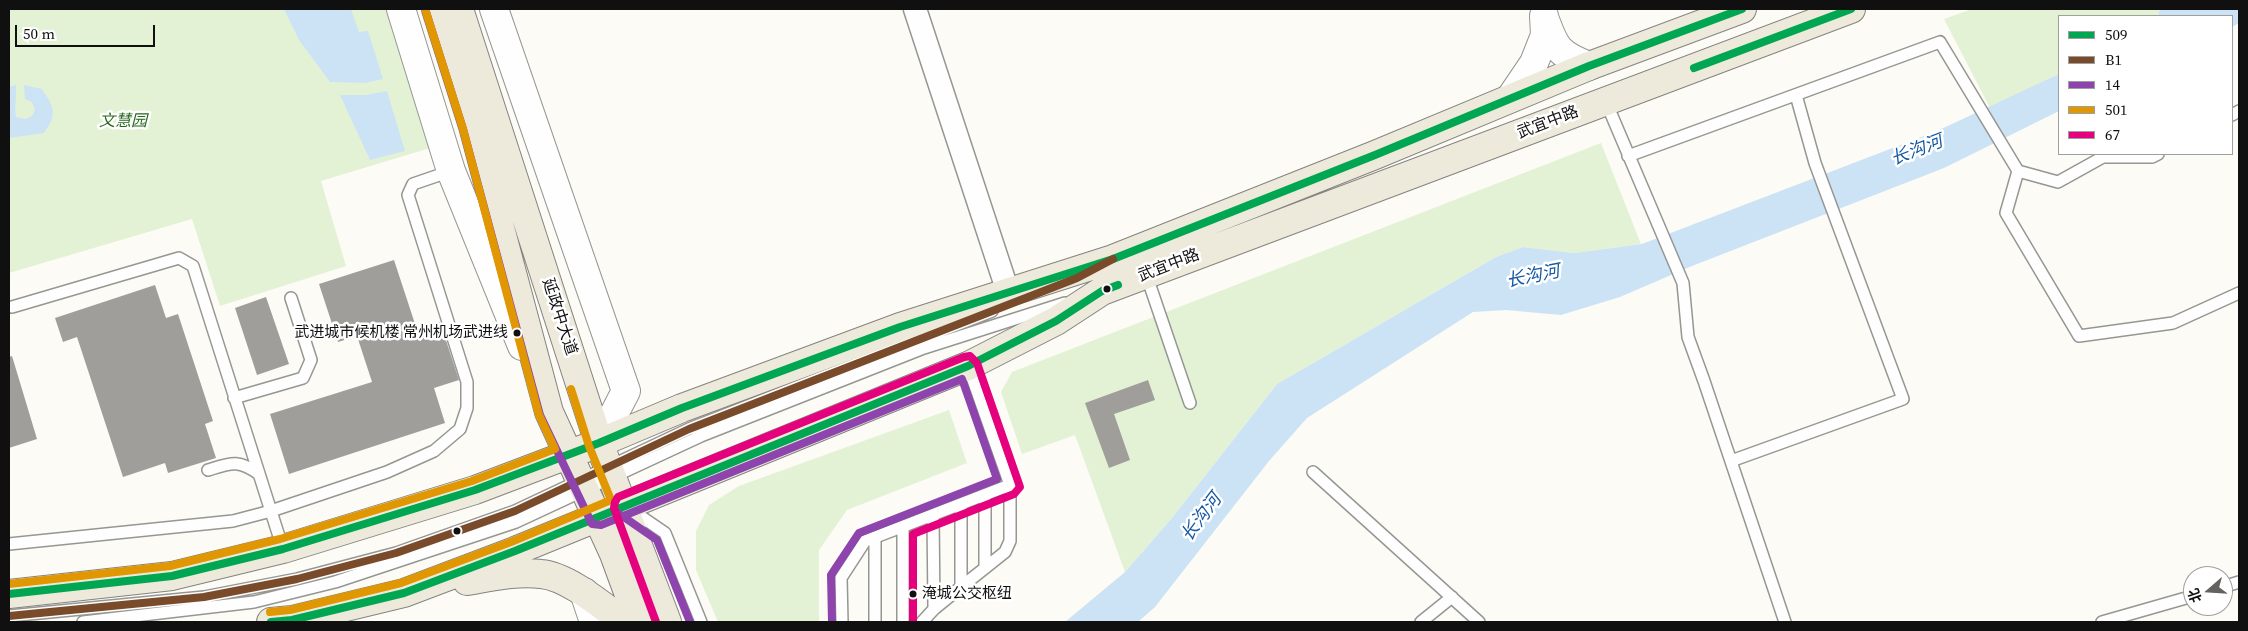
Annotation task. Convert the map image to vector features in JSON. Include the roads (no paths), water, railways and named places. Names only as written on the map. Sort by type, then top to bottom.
[{"type":"main road","name":"延政中大道","points":[[436,9],[473,126],[549,412],[614,554],[639,622]]},
{"type":"main road","name":"延政中大道","points":[[459,9],[607,462],[667,622]]},
{"type":"main road","name":"武宜中路","points":[[9,594],[172,576],[283,549],[475,490],[569,454],[607,462],[682,408],[900,327],[1114,259],[1375,155],[1511,97],[1742,9]]},
{"type":"main road","name":"武宜中路","points":[[272,622],[292,620],[404,593],[514,551],[968,366],[1056,321],[1102,291],[1851,9]]},
{"type":"main road","points":[[404,593],[498,576],[542,574],[584,592],[622,622]]},
{"type":"street","points":[[401,9],[451,171],[549,412]]},
{"type":"street","points":[[494,9],[626,391],[607,462]]},
{"type":"street","points":[[915,9],[1008,292]]},
{"type":"street","points":[[1542,12],[1553,42],[1568,57],[1589,66]]},
{"type":"street","points":[[1511,97],[1534,63],[1545,35],[1542,12]]},
{"type":"street","points":[[584,592],[594,622]]},
{"type":"lane","points":[[1628,156],[1940,42],[2018,170],[2058,182],[2103,157],[2152,157],[2156,155]]},
{"type":"lane","points":[[1731,462],[1903,399],[1815,163],[1796,94]]},
{"type":"lane","points":[[1606,102],[1682,283],[1688,337],[1785,622]]},
{"type":"lane","points":[[2018,170],[2006,213],[2079,336],[2173,323],[2239,293]]},
{"type":"lane","points":[[9,544],[232,521],[271,511],[388,472],[434,451],[460,429],[466,408],[467,382],[408,195],[413,184],[451,171]]},
{"type":"lane","points":[[12,307],[180,258],[193,266],[283,549]]},
{"type":"lane","points":[[83,622],[254,602],[335,582],[516,522],[583,485],[607,462],[1077,278],[1114,259]]},
{"type":"lane","points":[[1146,274],[1190,403]]},
{"type":"lane","points":[[607,462],[702,436],[924,348],[1102,291]]},
{"type":"lane","points":[[234,398],[303,378],[311,360],[291,298]]},
{"type":"lane","points":[[922,622],[934,609],[1005,552],[1010,541],[1010,485],[968,366]]},
{"type":"lane","points":[[208,470],[233,462],[247,465],[259,474]]},
{"type":"lane","points":[[1314,472],[1479,622]]},
{"type":"lane","points":[[9,616],[204,597],[297,579],[396,553],[497,518],[583,485]]},
{"type":"lane","points":[[842,622],[841,578],[865,541],[1010,485]]},
{"type":"lane","points":[[985,495],[985,568]]},
{"type":"lane","points":[[961,504],[961,587]]},
{"type":"lane","points":[[624,505],[665,532],[701,622]]},
{"type":"lane","points":[[933,515],[934,609]]},
{"type":"lane","points":[[903,527],[903,622]]},
{"type":"lane","points":[[875,538],[875,622]]},
{"type":"lane","points":[[1421,622],[1452,597]]},
{"type":"lane","points":[[2102,622],[2183,599]]},
{"type":"water","points":[[284,9],[351,9],[359,32],[368,31],[383,79],[365,83],[330,82],[299,40]]},
{"type":"water","points":[[2160,9],[2239,9],[2239,23],[2233,26],[2233,15],[2158,15]]},
{"type":"water","name":"长沟河","points":[[2058,74],[2058,111],[1944,168],[1692,266],[1620,297],[1561,315],[1506,310],[1473,312],[1307,418],[1269,461],[1155,607],[1138,622],[1065,622],[1125,572],[1172,518],[1277,384],[1496,257],[1523,247],[1574,253],[1642,244],[1937,131]]},
{"type":"water","points":[[16,85],[16,117],[25,119],[32,116],[35,110],[32,102],[25,99],[24,85],[42,89],[52,106],[53,115],[44,133],[9,138],[9,87]]},
{"type":"water","points":[[387,91],[405,151],[370,160],[340,95],[366,95]]},
{"type":"place","name":"武进城市候机楼 常州机场武进线","points":[[517,333]]},
{"type":"place","name":"淹城公交枢纽","points":[[913,594]]},
{"type":"park label","name":"文慧园","points":[[123,122]]}]
